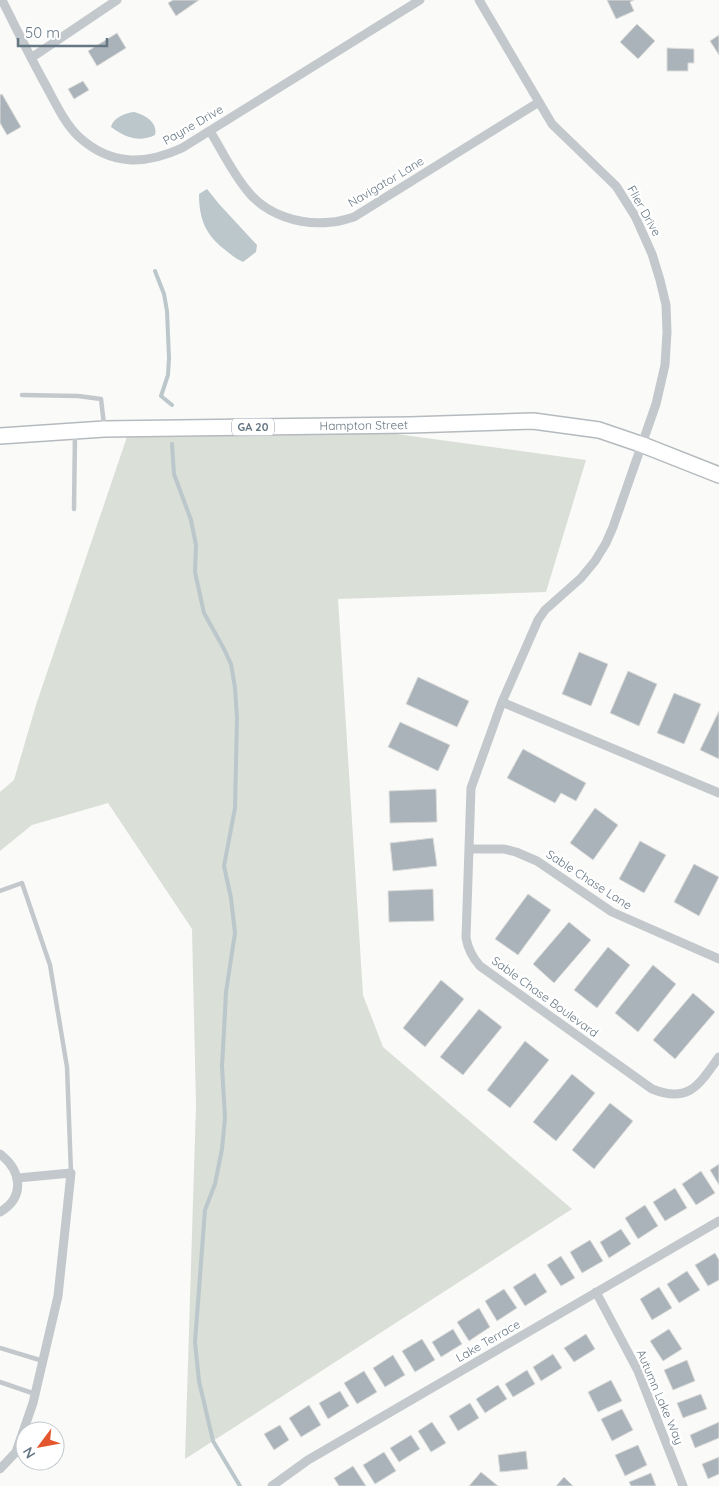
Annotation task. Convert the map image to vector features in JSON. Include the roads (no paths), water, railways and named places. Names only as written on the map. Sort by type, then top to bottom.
[{"type":"main road","name":"Hampton Street","points":[[0,436],[104,430],[533,421],[599,430],[719,475]]},
{"type":"street","name":"Payne Drive","points":[[2,0],[30,58],[58,109],[75,132],[95,148],[112,156],[132,160],[154,158],[182,148],[420,0]]},
{"type":"street","points":[[30,58],[117,0]]},
{"type":"street","name":"Flier Drive","points":[[479,0],[552,124],[616,186],[635,216],[652,254],[666,305],[666,365],[643,445]]},
{"type":"street","name":"Navigator Lane","points":[[210,130],[246,190],[260,204],[276,214],[294,220],[332,222],[354,217],[539,102]]},
{"type":"street","name":"Sable Chase Boulevard","points":[[643,445],[606,543],[581,578],[545,610],[538,620],[502,702],[471,788],[466,938],[470,954],[480,966],[652,1089],[672,1094],[692,1090],[719,1057]]},
{"type":"street","points":[[502,702],[719,793]]},
{"type":"street","name":"Sable Chase Lane","points":[[470,849],[504,849],[537,861],[612,912],[719,959]]},
{"type":"street","points":[[0,1154],[9,1160],[18,1178],[17,1192],[13,1201],[6,1209],[0,1212]]},
{"type":"street","points":[[0,1469],[16,1452],[35,1394],[43,1362],[58,1296],[71,1173],[18,1178]]},
{"type":"street","name":"Lake Terrace","points":[[272,1486],[308,1460],[719,1221]]},
{"type":"street","name":"Autumn Lake Way","points":[[596,1292],[638,1371],[683,1486]]},
{"type":"lane","points":[[22,395],[78,396],[102,399],[104,430]]},
{"type":"lane","points":[[74,509],[75,431]]},
{"type":"lane","points":[[0,891],[22,883],[50,965],[67,1068],[71,1173]]},
{"type":"lane","points":[[0,1348],[43,1362]]},
{"type":"lane","points":[[0,1382],[35,1394]]},
{"type":"waterway","points":[[155,271],[164,294],[167,311],[168,375],[161,396],[172,405]]},
{"type":"waterway","points":[[172,444],[174,474],[191,520],[196,545],[195,572],[204,613],[231,664],[237,718],[235,808],[224,866],[231,898],[235,933],[226,992],[222,1066],[225,1118],[222,1149],[215,1184],[205,1210],[195,1342],[199,1381],[213,1441],[240,1486]]}]
